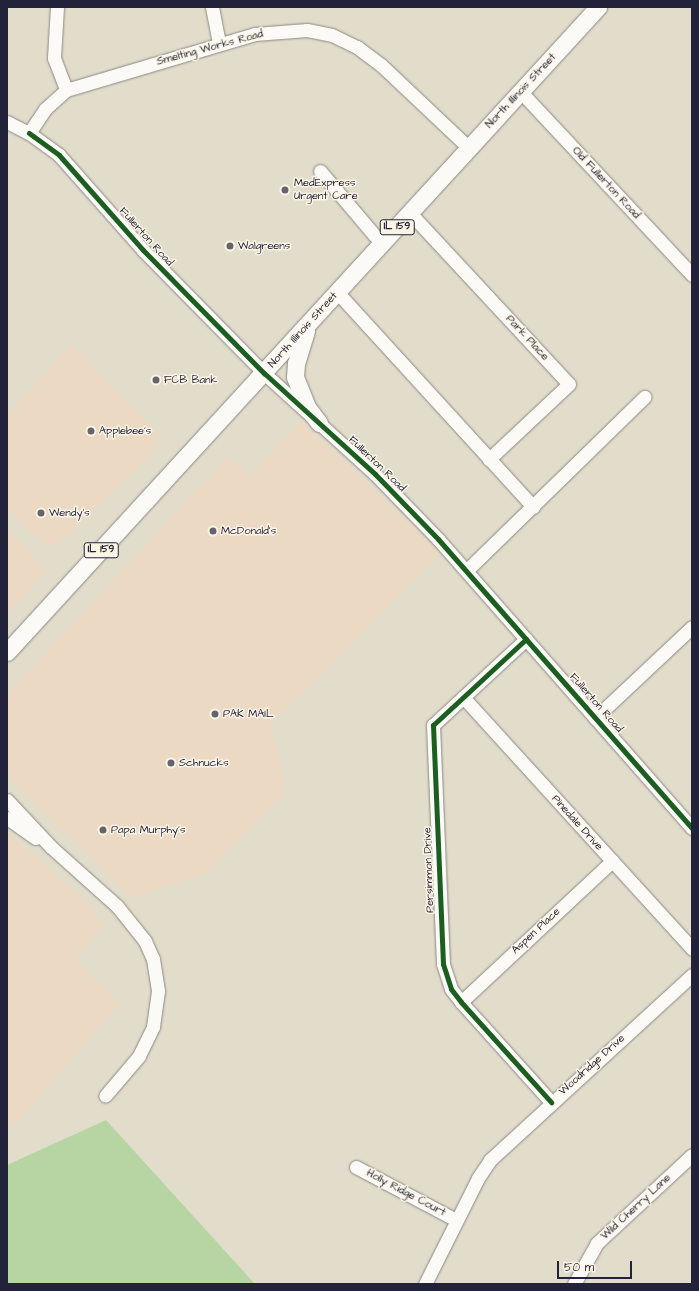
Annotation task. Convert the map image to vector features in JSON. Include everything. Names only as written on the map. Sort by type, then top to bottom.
[{"type":"main road","name":"North Illinois Street","points":[[7,652],[598,7]]},
{"type":"main road","points":[[310,321],[300,345],[296,377],[307,407],[319,423]]},
{"type":"street","points":[[57,7],[54,58],[66,90]]},
{"type":"street","points":[[212,7],[219,43]]},
{"type":"street","name":"Smelting Works Road","points":[[29,132],[45,109],[66,90],[219,43],[285,30],[307,30],[332,35],[357,47],[381,65],[469,148]]},
{"type":"street","name":"Old Fullerton Road","points":[[520,92],[692,275]]},
{"type":"street","points":[[7,122],[29,132]]},
{"type":"street","name":"Fullerton Road","points":[[29,132],[59,155],[142,250],[264,373],[375,474],[467,570],[692,828]]},
{"type":"street","points":[[320,171],[382,244]]},
{"type":"street","name":"Park Place","points":[[410,213],[569,384],[490,459]]},
{"type":"street","points":[[337,292],[533,506]]},
{"type":"street","points":[[467,570],[644,397]]},
{"type":"street","points":[[595,718],[692,627]]},
{"type":"street","name":"Persimmon Drive","points":[[526,639],[433,725],[443,964],[451,989],[461,1002],[551,1102]]},
{"type":"street","name":"Pinedale Drive","points":[[463,697],[692,948]]},
{"type":"street","points":[[7,800],[51,847],[118,906],[145,941],[157,973],[157,1007],[148,1039],[128,1071],[105,1096]]},
{"type":"street","points":[[7,818],[51,847]]},
{"type":"street","name":"Aspen Place","points":[[461,1002],[612,860]]},
{"type":"street","name":"Woodridge Drive","points":[[425,1284],[456,1220],[490,1160],[551,1102],[692,975]]},
{"type":"street","name":"Wild Cherry Lane","points":[[574,1284],[597,1243],[692,1155]]},
{"type":"street","name":"Holly Ridge Court","points":[[356,1167],[456,1220]]},
{"type":"shaded area","points":[[71,345],[158,433],[152,454],[63,540],[48,545],[39,540],[7,509],[7,415]]},
{"type":"shaded area","points":[[301,420],[439,553],[318,678],[272,720],[271,728],[285,787],[282,796],[207,873],[132,898],[7,776],[7,695],[225,460],[233,459],[250,476]]},
{"type":"shaded area","points":[[7,530],[33,555],[45,572],[7,614]]},
{"type":"shaded area","points":[[7,831],[92,908],[102,928],[75,958],[119,1004],[17,1122],[7,1126]]},
{"type":"green space","points":[[106,1120],[255,1284],[7,1284],[7,1165]]},
{"type":"cycle path","points":[[29,133],[59,155],[143,250],[264,373],[375,474],[438,539],[692,828]]},
{"type":"cycle path","points":[[526,639],[433,725],[443,964],[451,989],[461,1002],[551,1102]]},
{"type":"place","name":"MedExpress Urgent Care","points":[[285,190]]},
{"type":"place","name":"Walgreens","points":[[230,246]]},
{"type":"place","name":"FCB Bank","points":[[156,380]]},
{"type":"place","name":"Applebee's","points":[[91,431]]},
{"type":"place","name":"Wendy's","points":[[41,513]]},
{"type":"place","name":"McDonald's","points":[[213,531]]},
{"type":"place","name":"PAK MAIL","points":[[215,714]]},
{"type":"place","name":"Schnucks","points":[[171,763]]},
{"type":"place","name":"Papa Murphy's","points":[[103,830]]}]
